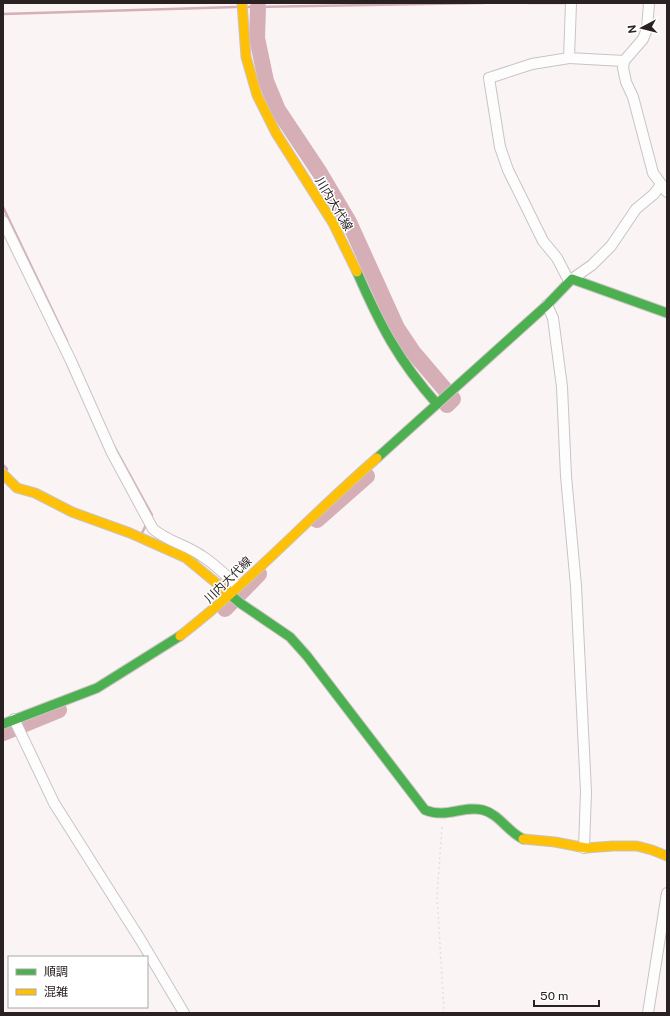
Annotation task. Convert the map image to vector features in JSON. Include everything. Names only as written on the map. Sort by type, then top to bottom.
[{"type":"main road","name":"川内大代線","points":[[242,3],[244,40],[250,76],[262,108],[274,130],[333,223],[355,266],[375,316],[397,353],[415,379],[437,404]]},
{"type":"main road","name":"川内大代線","points":[[3,724],[97,688],[179,637],[220,605],[235,593],[332,497],[548,306],[571,280]]},
{"type":"main road","points":[[571,280],[667,313]]},
{"type":"main road","points":[[3,474],[17,488],[35,493],[72,512],[130,533],[186,558],[235,593],[299,645],[362,726],[418,804],[433,814],[444,815],[484,810],[500,819],[511,832],[520,839],[559,843],[585,842],[639,846],[658,851],[667,856]]},
{"type":"street","points":[[638,46],[643,15],[641,3]]},
{"type":"street","points":[[624,61],[569,58],[532,64],[489,78],[500,147],[508,170],[543,241],[557,258],[571,280],[592,265],[606,251],[636,209],[654,194],[664,189],[653,173],[633,97],[626,82],[623,68],[624,61],[638,46],[647,29],[649,3]]},
{"type":"street","points":[[569,58],[571,5]]},
{"type":"street","points":[[3,221],[71,361],[112,453],[153,529],[161,536],[201,555],[215,565],[235,593]]},
{"type":"street","points":[[548,306],[552,318],[562,387],[576,586],[586,792],[585,842]]},
{"type":"street","points":[[14,719],[54,803],[140,939],[184,1013]]},
{"type":"street","points":[[648,1013],[667,893]]},
{"type":"path","points":[[442,1013],[444,1011],[443,982],[437,896],[438,865],[444,815]]},
{"type":"waterway","points":[[247,7],[483,3]]},
{"type":"waterway","points":[[528,3],[569,3]]},
{"type":"waterway","points":[[3,14],[236,7]]},
{"type":"waterway","points":[[258,7],[257,38],[266,81],[278,110],[320,173],[349,222],[397,328],[413,352],[453,399],[447,405]]},
{"type":"waterway","points":[[3,207],[67,341]]},
{"type":"waterway","points":[[114,446],[152,515],[150,517]]},
{"type":"waterway","points":[[3,465],[7,469]]},
{"type":"waterway","points":[[317,520],[367,476]]},
{"type":"waterway","points":[[142,533],[147,523]]},
{"type":"waterway","points":[[225,609],[259,574]]},
{"type":"waterway","points":[[3,733],[59,710]]},
{"type":"traffic: fast","points":[[357,272],[391,341],[411,372],[437,404]]},
{"type":"traffic: fast","points":[[377,458],[547,305],[572,279],[667,313]]},
{"type":"traffic: fast","points":[[226,591],[240,603],[290,637],[307,656],[425,810],[440,813],[468,809],[483,810],[494,815],[523,839]]},
{"type":"traffic: fast","points":[[3,724],[97,688],[180,636]]},
{"type":"traffic: slow","points":[[242,3],[246,57],[257,95],[276,133],[333,223],[357,272]]},
{"type":"traffic: slow","points":[[180,636],[231,594],[377,458]]},
{"type":"traffic: slow","points":[[3,474],[17,488],[35,493],[72,512],[130,533],[186,558],[226,591]]},
{"type":"traffic: slow","points":[[523,839],[555,842],[586,848],[637,846],[667,856]]}]
